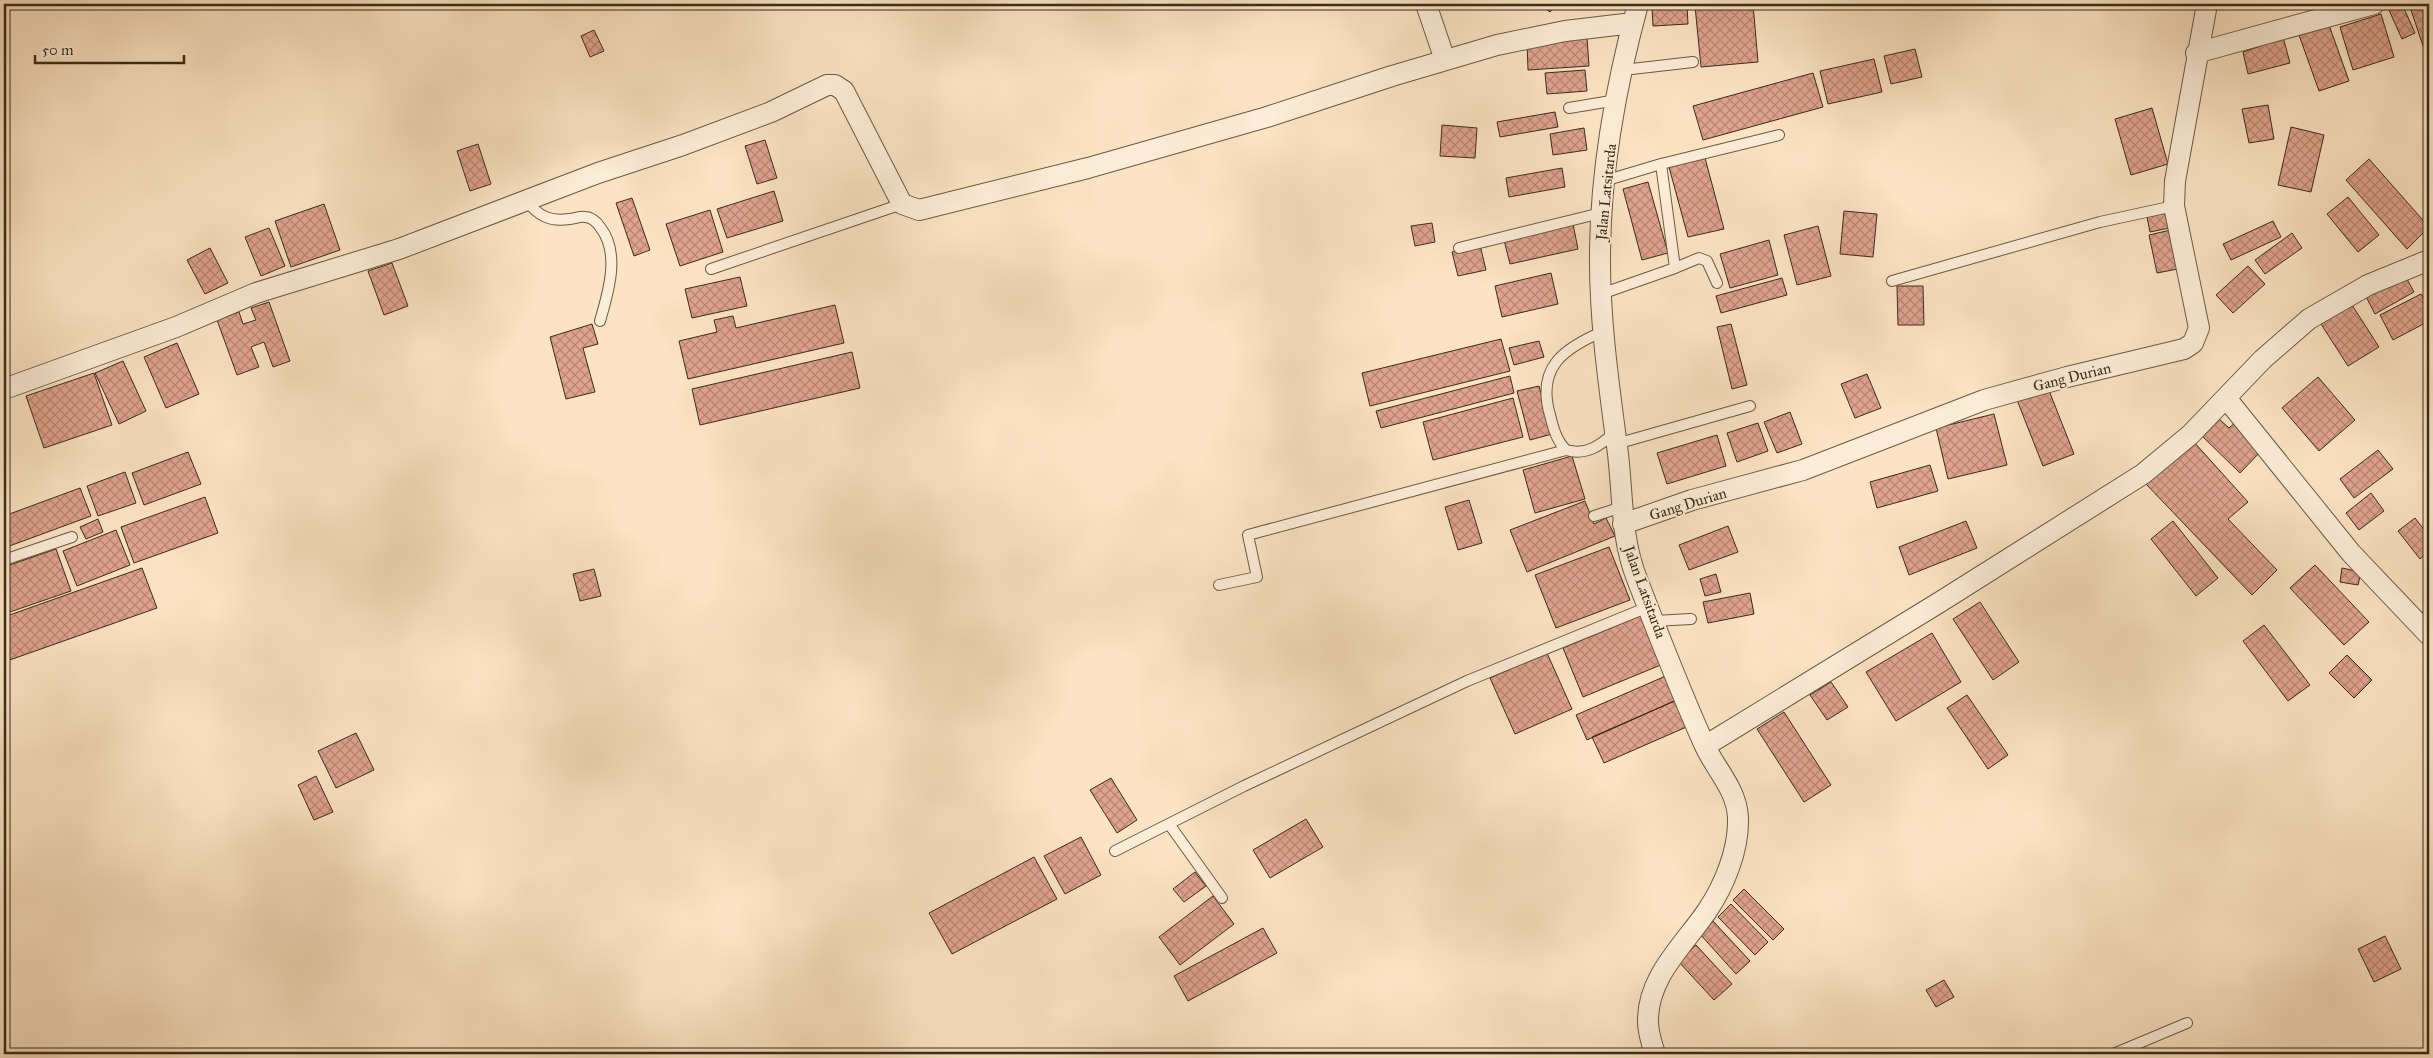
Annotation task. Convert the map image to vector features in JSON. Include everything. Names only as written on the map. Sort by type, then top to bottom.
[{"type":"street","points":[[1426,4],[1445,60]]},
{"type":"street","name":"Gang Durian","points":[[1623,516],[1692,500],[1802,470],[1984,400],[2184,349],[2193,343],[2199,328],[2174,206],[2175,181],[2196,53],[2207,4]]},
{"type":"street","points":[[2196,53],[2374,4]]},
{"type":"street","points":[[4,389],[176,327],[256,293],[399,250],[598,173],[727,129],[771,112],[822,86],[832,84],[844,91],[902,204],[915,210],[925,210],[1088,168],[1267,117],[1445,60],[1635,9]]},
{"type":"street","name":"Jalan Latsitarda","points":[[1635,9],[1617,100],[1604,181],[1601,213],[1601,294],[1623,516],[1633,566],[1705,746],[1735,800],[1738,830],[1731,860],[1714,900],[1663,970],[1653,992],[1648,1022],[1655,1054]]},
{"type":"street","points":[[1705,746],[1940,602],[2143,474],[2190,435],[2263,359],[2309,320],[2368,285],[2429,260]]},
{"type":"street","points":[[2226,398],[2351,553],[2429,635]]},
{"type":"lane","points":[[1623,70],[1693,62]]},
{"type":"lane","points":[[1569,108],[1617,100]]},
{"type":"lane","points":[[1604,181],[1661,164],[1780,135]]},
{"type":"lane","points":[[1661,164],[1675,268]]},
{"type":"lane","points":[[526,200],[534,211],[544,218],[569,220],[584,216],[591,219],[605,232],[610,250],[611,267],[600,321]]},
{"type":"lane","points":[[711,269],[902,204]]},
{"type":"lane","points":[[1892,281],[2100,222],[2174,206]]},
{"type":"lane","points":[[1459,248],[1601,213]]},
{"type":"lane","points":[[1601,294],[1702,258],[1708,261],[1717,283]]},
{"type":"lane","points":[[1566,450],[1557,438],[1548,409],[1546,382],[1551,370],[1560,357],[1584,340],[1604,330]]},
{"type":"lane","points":[[1219,585],[1257,577],[1248,535],[1566,450],[1582,452],[1616,438],[1750,406]]},
{"type":"lane","points":[[1594,516],[1623,516]]},
{"type":"lane","points":[[4,560],[72,537]]},
{"type":"lane","points":[[1115,851],[1244,786],[1467,681],[1651,614],[1691,619]]},
{"type":"lane","points":[[1169,824],[1222,898]]},
{"type":"lane","points":[[2112,1054],[2187,1024]]},
{"type":"building","points":[[1539,4],[1556,4],[1550,12]]},
{"type":"building","points":[[1753,4],[1758,62],[1701,67],[1695,6]]},
{"type":"building","points":[[2402,4],[2415,33],[2402,39],[2388,8]]},
{"type":"building","points":[[2409,4],[2429,4],[2429,44],[2423,46]]},
{"type":"building","points":[[1687,6],[1688,24],[1653,26],[1652,8]]},
{"type":"building","points":[[2381,14],[2394,57],[2353,70],[2340,27]]},
{"type":"building","points":[[2329,25],[2349,81],[2319,91],[2299,35]]},
{"type":"building","points":[[594,30],[604,51],[590,57],[581,36]]},
{"type":"building","points":[[2282,33],[2290,63],[2248,74],[2243,52],[2261,46],[2259,39]]},
{"type":"building","points":[[1587,38],[1589,66],[1528,70],[1527,41]]},
{"type":"building","points":[[1915,49],[1922,77],[1891,84],[1884,56]]},
{"type":"building","points":[[1874,59],[1882,92],[1828,104],[1820,71]]},
{"type":"building","points":[[1585,70],[1587,91],[1547,94],[1545,73]]},
{"type":"building","points":[[1813,73],[1823,107],[1703,140],[1693,106]]},
{"type":"building","points":[[2268,105],[2274,139],[2249,143],[2242,109]]},
{"type":"building","points":[[2152,108],[2168,164],[2131,175],[2115,119]]},
{"type":"building","points":[[1555,112],[1558,127],[1500,137],[1497,122]]},
{"type":"building","points":[[1442,125],[1477,128],[1475,158],[1440,156]]},
{"type":"building","points":[[2291,127],[2324,135],[2311,192],[2278,185]]},
{"type":"building","points":[[1584,128],[1587,150],[1553,155],[1550,134]]},
{"type":"building","points":[[765,140],[777,178],[757,184],[745,146]]},
{"type":"building","points":[[478,144],[491,184],[470,191],[457,151]]},
{"type":"building","points":[[1705,158],[1724,229],[1688,237],[1669,167]]},
{"type":"building","points":[[2369,159],[2429,227],[2407,249],[2346,180]]},
{"type":"building","points":[[1562,168],[1565,187],[1509,197],[1506,178]]},
{"type":"building","points":[[1648,182],[1668,253],[1642,260],[1623,189]]},
{"type":"building","points":[[774,191],[783,221],[727,238],[717,209]]},
{"type":"building","points":[[2348,197],[2379,235],[2358,252],[2327,214]]},
{"type":"building","points":[[632,198],[650,250],[634,256],[616,203]]},
{"type":"building","points":[[324,204],[340,250],[291,267],[275,221]]},
{"type":"building","points":[[710,210],[723,252],[680,266],[666,224]]},
{"type":"building","points":[[1844,211],[1877,214],[1873,257],[1840,254]]},
{"type":"building","points":[[2171,212],[2174,227],[2150,232],[2147,217]]},
{"type":"building","points":[[2273,221],[2281,237],[2231,260],[2223,244]]},
{"type":"building","points":[[1432,223],[1435,242],[1415,246],[1411,226]]},
{"type":"building","points":[[1573,224],[1578,249],[1510,264],[1504,240]]},
{"type":"building","points":[[1818,226],[1831,276],[1797,285],[1784,235]]},
{"type":"building","points":[[269,228],[285,266],[261,276],[245,237]]},
{"type":"building","points":[[2175,229],[2183,268],[2157,273],[2149,235]]},
{"type":"building","points":[[2292,233],[2302,248],[2265,274],[2255,260]]},
{"type":"building","points":[[1769,240],[1778,275],[1730,288],[1720,254]]},
{"type":"building","points":[[1480,245],[1486,270],[1458,276],[1452,252]]},
{"type":"building","points":[[210,248],[228,283],[205,294],[187,260]]},
{"type":"building","points":[[392,263],[408,306],[384,315],[368,271]]},
{"type":"building","points":[[2248,266],[2265,284],[2233,313],[2216,295]]},
{"type":"building","points":[[2403,272],[2414,292],[2375,314],[2364,293]]},
{"type":"building","points":[[1551,273],[1558,304],[1502,317],[1495,286]]},
{"type":"building","points":[[740,277],[747,306],[692,318],[685,289]]},
{"type":"building","points":[[1782,278],[1787,295],[1721,313],[1716,296]]},
{"type":"building","points":[[1897,286],[1923,286],[1924,325],[1898,325]]},
{"type":"building","points":[[2421,294],[2429,309],[2429,321],[2393,340],[2380,315]]},
{"type":"building","points":[[269,302],[290,361],[273,367],[264,342],[251,347],[259,367],[237,375],[217,320],[239,312],[243,324],[256,320],[251,308]]},
{"type":"building","points":[[835,305],[844,343],[688,379],[679,341],[717,332],[714,320],[733,316],[736,328]]},
{"type":"building","points":[[2352,305],[2379,347],[2348,366],[2321,324]]},
{"type":"building","points":[[592,324],[598,344],[583,348],[595,392],[566,399],[550,337]]},
{"type":"building","points":[[1731,324],[1747,385],[1732,389],[1717,327]]},
{"type":"building","points":[[1501,339],[1510,371],[1370,406],[1362,373]]},
{"type":"building","points":[[1539,341],[1544,357],[1514,365],[1509,348]]},
{"type":"building","points":[[177,343],[199,394],[166,408],[144,357]]},
{"type":"building","points":[[852,352],[860,388],[700,425],[692,389]]},
{"type":"building","points":[[123,361],[146,411],[119,424],[95,373]]},
{"type":"building","points":[[94,373],[112,425],[44,448],[26,396]]},
{"type":"building","points":[[1867,374],[1881,408],[1855,418],[1841,384]]},
{"type":"building","points":[[1510,376],[1514,393],[1381,428],[1376,411]]},
{"type":"building","points":[[2318,377],[2355,420],[2319,451],[2282,408]]},
{"type":"building","points":[[1539,386],[1552,434],[1530,440],[1517,391]]},
{"type":"building","points":[[2048,388],[2074,454],[2043,466],[2017,400]]},
{"type":"building","points":[[1513,398],[1523,437],[1433,460],[1423,422]]},
{"type":"building","points":[[1790,412],[1802,444],[1777,453],[1764,422]]},
{"type":"building","points":[[1994,414],[2007,465],[1948,479],[1936,428]]},
{"type":"building","points":[[2218,418],[2229,428],[2236,422],[2263,449],[2240,473],[2201,435]]},
{"type":"building","points":[[1758,423],[1768,451],[1737,462],[1727,433]]},
{"type":"building","points":[[1717,435],[1726,466],[1667,484],[1657,453]]},
{"type":"building","points":[[2193,441],[2248,502],[2228,519],[2277,570],[2252,595],[2146,484]]},
{"type":"building","points":[[2378,450],[2393,469],[2354,498],[2340,479]]},
{"type":"building","points":[[188,452],[201,484],[144,505],[132,473]]},
{"type":"building","points":[[1572,456],[1585,499],[1535,513],[1523,470]]},
{"type":"building","points":[[1930,465],[1938,491],[1877,508],[1870,482]]},
{"type":"building","points":[[125,472],[136,503],[98,516],[87,486]]},
{"type":"building","points":[[80,488],[91,516],[4,548],[4,516]]},
{"type":"building","points":[[2371,493],[2384,511],[2359,530],[2346,513]]},
{"type":"building","points":[[205,497],[218,533],[134,563],[121,527]]},
{"type":"building","points":[[1469,500],[1482,543],[1458,550],[1445,507]]},
{"type":"building","points":[[1585,501],[1594,524],[1606,518],[1615,536],[1527,572],[1510,530]]},
{"type":"building","points":[[2415,518],[2429,536],[2429,551],[2420,559],[2398,531]]},
{"type":"building","points":[[98,519],[103,532],[86,539],[80,527]]},
{"type":"building","points":[[1966,521],[1977,548],[1909,575],[1899,547]]},
{"type":"building","points":[[2173,521],[2218,578],[2196,596],[2151,539]]},
{"type":"building","points":[[1728,526],[1738,552],[1689,570],[1679,545]]},
{"type":"building","points":[[116,530],[130,565],[77,586],[63,551]]},
{"type":"building","points":[[1609,547],[1630,600],[1556,628],[1535,575]]},
{"type":"building","points":[[56,549],[71,591],[4,614],[4,567]]},
{"type":"building","points":[[2315,565],[2369,622],[2344,645],[2290,588]]},
{"type":"building","points":[[142,568],[157,608],[4,662],[4,617]]},
{"type":"building","points":[[2342,568],[2361,572],[2358,585],[2340,582]]},
{"type":"building","points":[[594,569],[601,596],[580,601],[573,574]]},
{"type":"building","points":[[1716,574],[1721,592],[1705,596],[1700,579]]},
{"type":"building","points":[[1750,593],[1754,614],[1708,623],[1703,602]]},
{"type":"building","points":[[1980,602],[2019,662],[1993,680],[1953,619]]},
{"type":"building","points":[[1647,613],[1668,662],[1583,697],[1563,648]]},
{"type":"building","points":[[2264,625],[2310,685],[2288,701],[2243,641]]},
{"type":"building","points":[[1932,633],[1961,682],[1896,721],[1866,672]]},
{"type":"building","points":[[1547,653],[1572,709],[1515,734],[1490,678]]},
{"type":"building","points":[[2347,655],[2372,680],[2354,698],[2329,673]]},
{"type":"building","points":[[1668,675],[1679,699],[1587,740],[1576,715]]},
{"type":"building","points":[[1831,682],[1848,707],[1827,720],[1810,695]]},
{"type":"building","points":[[1967,695],[2008,755],[1988,769],[1947,708]]},
{"type":"building","points":[[1679,699],[1691,725],[1604,763],[1592,737]]},
{"type":"building","points":[[1784,712],[1831,785],[1804,802],[1757,729]]},
{"type":"building","points":[[356,733],[374,770],[336,788],[318,751]]},
{"type":"building","points":[[316,776],[333,812],[314,820],[298,785]]},
{"type":"building","points":[[1111,778],[1137,820],[1117,833],[1090,790]]},
{"type":"building","points":[[1306,819],[1323,847],[1270,878],[1253,850]]},
{"type":"building","points":[[1081,837],[1101,875],[1065,894],[1044,856]]},
{"type":"building","points":[[1034,857],[1057,899],[952,954],[929,913]]},
{"type":"building","points":[[1195,872],[1206,886],[1184,902],[1173,889]]},
{"type":"building","points":[[1744,889],[1784,929],[1773,940],[1733,900]]},
{"type":"building","points":[[1213,896],[1234,924],[1180,965],[1159,937]]},
{"type":"building","points":[[1731,904],[1768,942],[1755,955],[1718,917]]},
{"type":"building","points":[[1713,921],[1750,961],[1736,974],[1699,933]]},
{"type":"building","points":[[1263,928],[1277,953],[1188,1001],[1174,976]]},
{"type":"building","points":[[2385,936],[2401,969],[2374,982],[2358,949]]},
{"type":"building","points":[[1696,945],[1732,984],[1714,1000],[1678,961]]},
{"type":"building","points":[[1944,980],[1954,997],[1936,1007],[1926,990]]}]
